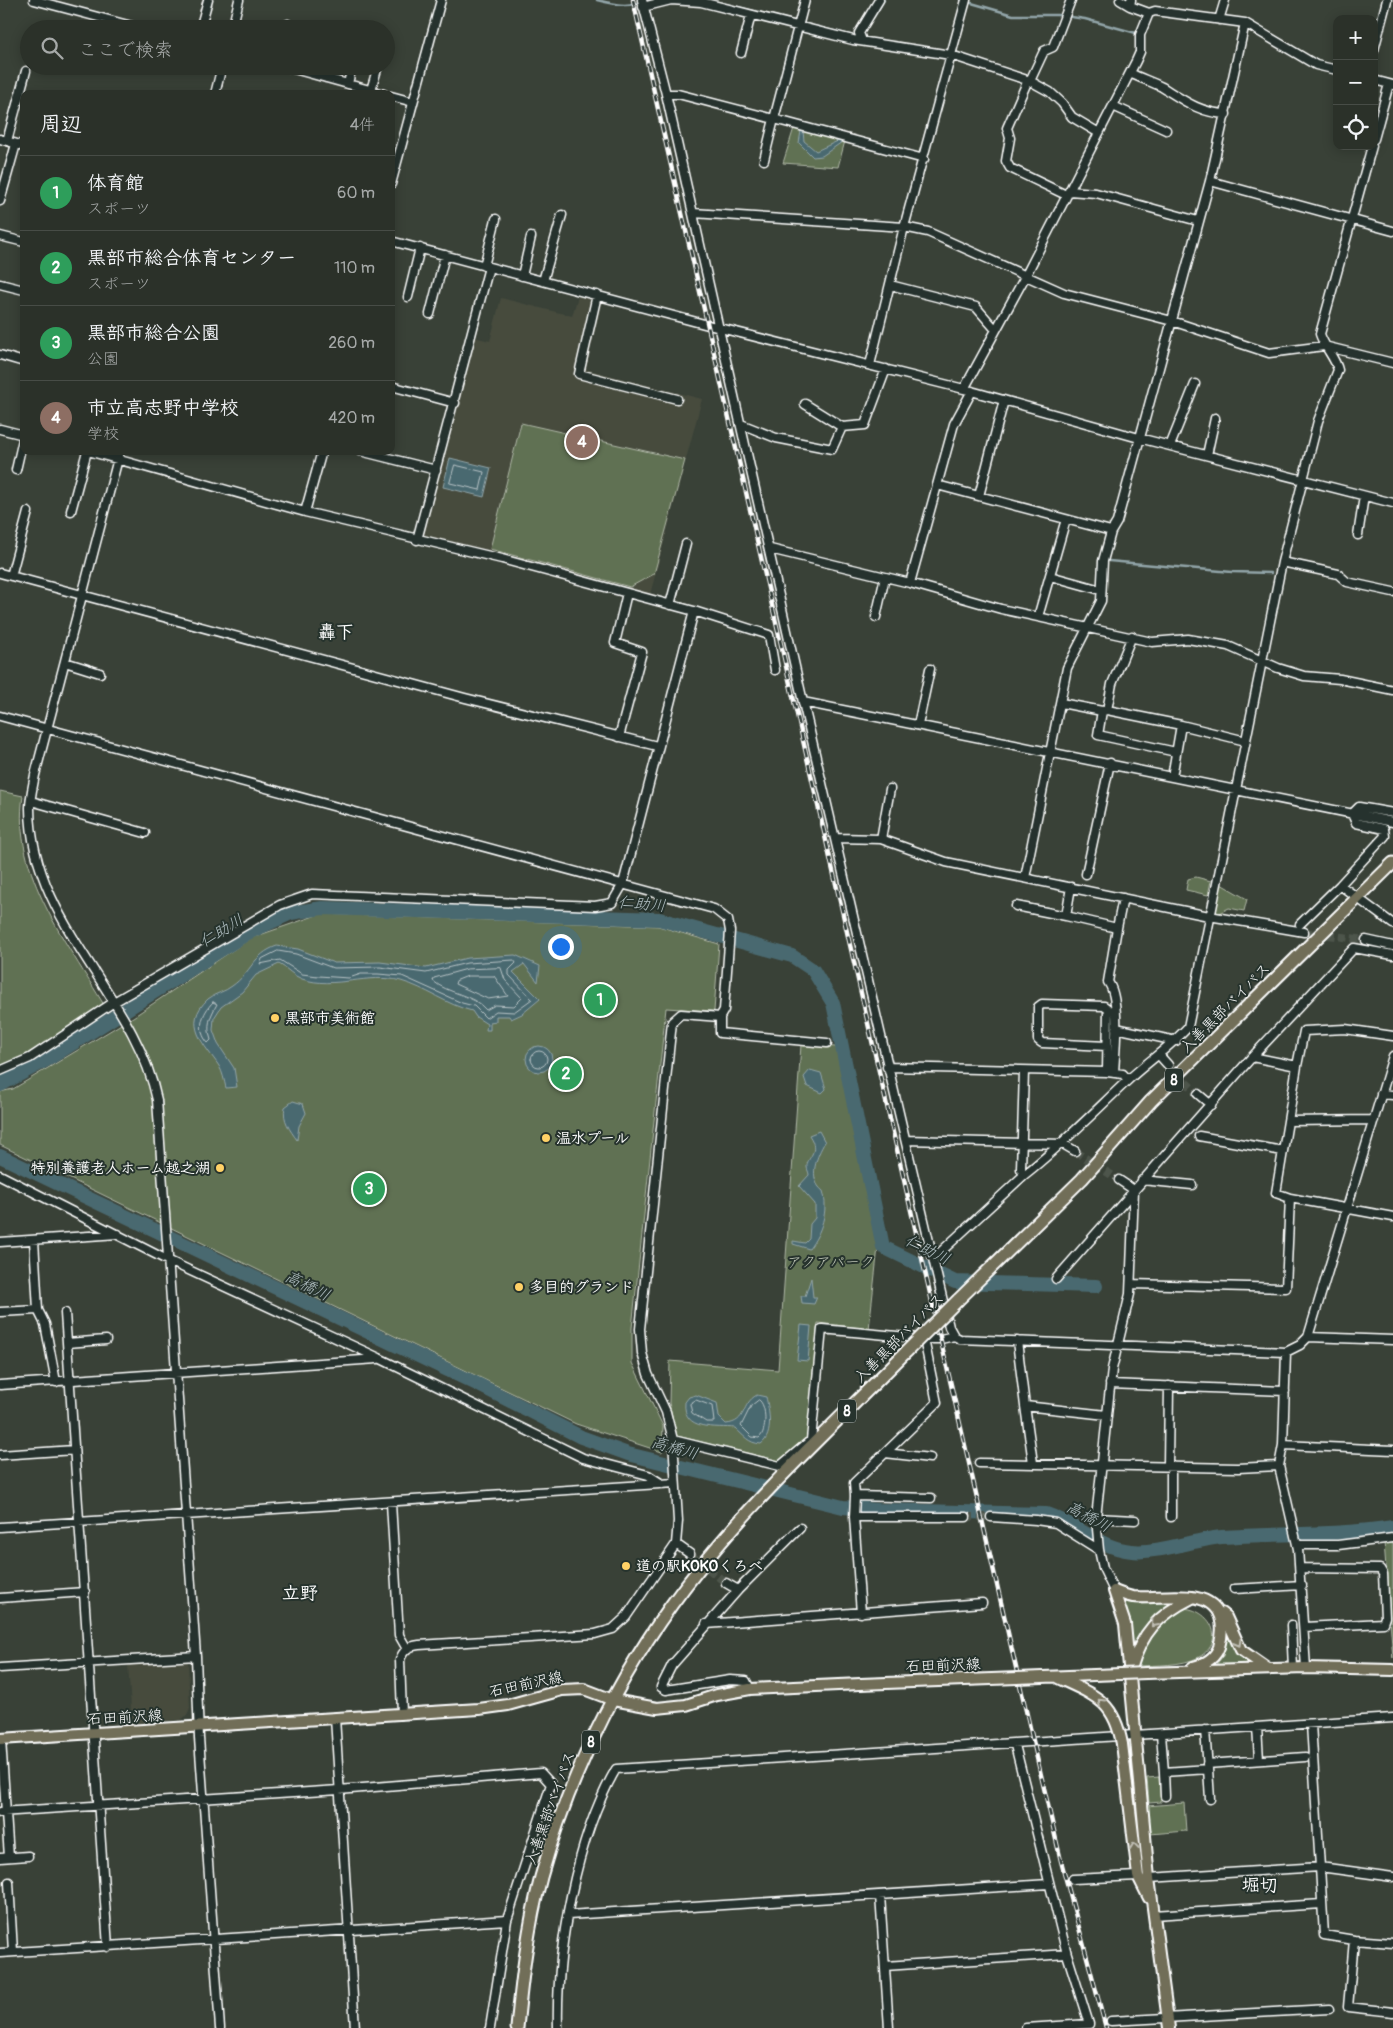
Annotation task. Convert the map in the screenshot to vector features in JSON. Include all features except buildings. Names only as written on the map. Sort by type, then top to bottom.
[{"type":"highway","name":"入善黒部バイパス","points":[[517,2028],[525,1954],[541,1878],[560,1817],[583,1757],[650,1635],[693,1576],[761,1499],[958,1300],[1082,1179],[1151,1101],[1393,863]]},
{"type":"main road","name":"石田前沢線","points":[[1114,1591],[1125,1624],[1143,1877]]},
{"type":"main road","points":[[1114,1591],[1132,1597],[1194,1597],[1212,1603],[1226,1617],[1241,1650],[1268,1668]]},
{"type":"main road","name":"石田前沢線","points":[[1130,1675],[1140,1643],[1149,1629],[1168,1611],[1194,1597]]},
{"type":"main road","name":"石田前沢線","points":[[1168,1672],[1204,1664],[1212,1658],[1218,1650],[1221,1639],[1222,1624],[1218,1610]]},
{"type":"main road","name":"石田前沢線","points":[[1,1739],[402,1714],[508,1705],[562,1690],[584,1690],[613,1700],[656,1708],[686,1705],[718,1695],[750,1689],[1268,1668],[1393,1670]]},
{"type":"main road","name":"石田前沢線","points":[[1055,1676],[1082,1687],[1101,1700],[1115,1720],[1122,1744],[1143,1877],[1154,1911],[1168,2023]]},
{"type":"street","points":[[34,0],[109,20]]},
{"type":"street","points":[[202,20],[208,0]]},
{"type":"street","points":[[234,20],[239,0]]},
{"type":"street","points":[[395,169],[441,0]]},
{"type":"street","points":[[1099,134],[1072,117],[1062,103],[1050,92],[1029,80],[984,64],[951,55],[862,41],[798,27],[702,2],[671,0],[642,4],[666,94],[887,1067],[906,1140],[949,1327],[954,1336],[960,1339],[1286,1352],[1300,1345],[1308,1337],[1393,1056]]},
{"type":"street","points":[[764,160],[805,0]]},
{"type":"street","points":[[862,41],[859,33],[879,0]]},
{"type":"street","points":[[870,365],[904,227],[966,0]]},
{"type":"street","points":[[1071,0],[1053,47],[1044,51],[1008,128],[1010,138],[1006,161],[1010,168],[1068,193],[1096,194],[1198,221]]},
{"type":"street","points":[[1120,0],[1149,13],[1155,11],[1245,23],[1316,64],[1333,69]]},
{"type":"street","points":[[1219,20],[1225,0]]},
{"type":"street","points":[[1378,35],[1387,0]]},
{"type":"street","points":[[964,388],[1026,275],[1130,73],[1140,52],[1140,35],[1149,13]]},
{"type":"street","points":[[740,53],[751,15]]},
{"type":"street","points":[[1025,878],[1067,668],[1074,650],[1089,628],[1101,601],[1103,561],[1111,531],[1117,522],[1210,181],[1245,23]]},
{"type":"street","points":[[1130,73],[1162,88],[1184,102],[1214,113],[1226,114]]},
{"type":"street","points":[[0,201],[20,145],[3,140],[25,75]]},
{"type":"street","points":[[215,90],[219,75]]},
{"type":"street","points":[[315,75],[371,90],[375,75]]},
{"type":"street","points":[[348,84],[350,75]]},
{"type":"street","points":[[1378,81],[1391,84],[1378,126]]},
{"type":"street","points":[[666,94],[678,94],[924,159]]},
{"type":"street","points":[[395,97],[413,102]]},
{"type":"street","points":[[1113,106],[1166,130]]},
{"type":"street","points":[[933,1259],[1024,1175],[1063,1144],[1128,1080],[1176,1041],[1188,1027],[1282,562],[1318,421],[1338,370],[1337,364],[1324,346],[1320,334],[1371,150]]},
{"type":"street","points":[[1210,181],[1393,231]]},
{"type":"street","points":[[693,213],[904,227],[928,232],[1064,293],[1172,321],[1269,352],[1324,346],[1393,363]]},
{"type":"street","points":[[543,281],[562,215]]},
{"type":"street","points":[[417,540],[455,403],[496,219]]},
{"type":"street","points":[[0,236],[20,241]]},
{"type":"street","points":[[522,276],[531,237]]},
{"type":"street","points":[[395,242],[597,296],[964,388],[1139,438],[1393,503]]},
{"type":"street","points":[[408,297],[420,248]]},
{"type":"street","points":[[430,314],[446,255]]},
{"type":"street","points":[[0,284],[20,289]]},
{"type":"street","points":[[890,285],[976,307],[996,330]]},
{"type":"street","points":[[597,296],[579,374],[677,399]]},
{"type":"street","points":[[0,355],[20,361]]},
{"type":"street","points":[[805,404],[842,428],[865,425],[886,369]]},
{"type":"street","points":[[1170,446],[1196,384]]},
{"type":"street","points":[[395,387],[455,403]]},
{"type":"street","points":[[910,584],[954,424],[972,391]]},
{"type":"street","points":[[979,496],[1004,400]]},
{"type":"street","points":[[1207,456],[1215,418]]},
{"type":"street","points":[[741,424],[766,435],[832,449],[842,428]]},
{"type":"street","points":[[0,432],[20,434]]},
{"type":"street","points":[[16,470],[20,452]]},
{"type":"street","points":[[71,511],[86,455]]},
{"type":"street","points":[[220,2028],[157,1100],[151,1074],[115,1004],[59,917],[47,889],[34,848],[31,801],[35,774],[119,455],[305,512],[502,559],[694,611],[769,635],[775,670]]},
{"type":"street","points":[[305,512],[321,455]]},
{"type":"street","points":[[376,455],[436,470]]},
{"type":"street","points":[[937,485],[1111,531]]},
{"type":"street","points":[[1358,535],[1364,496]]},
{"type":"street","points":[[11,576],[28,512]]},
{"type":"street","points":[[1038,617],[1066,519]]},
{"type":"street","points":[[670,605],[686,544]]},
{"type":"street","points":[[770,549],[1038,617],[1132,636],[1152,642],[1188,639],[1228,646],[1278,668],[1304,676],[1340,679],[1393,690]]},
{"type":"street","points":[[1282,562],[1338,574],[1347,582],[1393,592]]},
{"type":"street","points":[[0,573],[289,651],[657,746]]},
{"type":"street","points":[[1050,576],[1101,590]]},
{"type":"street","points":[[876,617],[885,577]]},
{"type":"street","points":[[619,737],[642,652],[615,643],[627,593]]},
{"type":"street","points":[[0,1071],[30,1058],[115,1004],[280,906],[312,894],[595,906],[612,903],[624,884],[657,746],[694,611]]},
{"type":"street","points":[[1132,636],[1112,684],[1098,735],[1176,752]]},
{"type":"street","points":[[64,662],[100,673]]},
{"type":"street","points":[[918,725],[930,669]]},
{"type":"street","points":[[804,702],[1393,822]]},
{"type":"street","points":[[1061,703],[1181,725],[1246,741]]},
{"type":"street","points":[[0,716],[714,910],[728,920],[729,946],[724,1010],[720,1017],[720,1033],[828,1043]]},
{"type":"street","points":[[1172,776],[1181,725]]},
{"type":"street","points":[[1086,874],[1110,763]]},
{"type":"street","points":[[881,840],[890,789]]},
{"type":"street","points":[[31,801],[145,833]]},
{"type":"street","points":[[1352,814],[1359,807],[1393,813]]},
{"type":"street","points":[[1300,924],[1340,885],[1385,836],[1384,829],[1356,823],[1352,814]]},
{"type":"street","points":[[836,838],[881,840],[946,862],[1209,916],[1304,932]]},
{"type":"street","points":[[1340,885],[1393,924]]},
{"type":"street","points":[[1066,916],[1071,887]]},
{"type":"street","points":[[1111,1072],[1116,1028],[1112,988],[1108,982],[1123,898]]},
{"type":"street","points":[[1016,906],[1118,928]]},
{"type":"street","points":[[1366,940],[1393,946]]},
{"type":"street","points":[[1056,1279],[1252,1057],[1354,948],[1393,955]]},
{"type":"street","points":[[1107,1046],[1042,1044],[1038,1040],[1038,1007],[1042,1004],[1104,1006],[1108,1009],[1107,1046],[1111,1072]]},
{"type":"street","points":[[402,1714],[400,1660],[407,1648],[419,1645],[595,1634],[612,1629],[626,1617],[676,1544],[678,1521],[673,1444],[666,1412],[648,1374],[642,1353],[640,1328],[672,1022],[681,1014],[720,1017]]},
{"type":"street","points":[[1116,1028],[1176,1041]]},
{"type":"street","points":[[1393,1036],[1345,1029],[1304,1031],[1276,1193],[1290,1198],[1393,1217]]},
{"type":"street","points":[[1159,1055],[1168,1065]]},
{"type":"street","points":[[1252,1057],[1297,1066]]},
{"type":"street","points":[[887,1067],[1111,1072],[1123,1074],[1128,1080]]},
{"type":"street","points":[[1024,1071],[1021,1169],[1024,1175]]},
{"type":"street","points":[[1198,1094],[1211,1105]]},
{"type":"street","points":[[1382,1094],[1393,1095]]},
{"type":"street","points":[[1288,1121],[1374,1120]]},
{"type":"street","points":[[1199,1136],[1283,1151]]},
{"type":"street","points":[[906,1140],[1063,1144],[1075,1151]]},
{"type":"street","points":[[0,1175],[120,1234],[167,1260],[379,1358],[583,1458],[648,1475],[662,1484]]},
{"type":"street","points":[[1119,1180],[1134,1190]]},
{"type":"street","points":[[1142,1180],[1192,1185]]},
{"type":"street","points":[[1114,1591],[1103,1568],[1098,1549],[1096,1518],[1100,1464],[1110,1384],[1131,1284],[1134,1190]]},
{"type":"street","points":[[1131,1284],[1286,1288],[1290,1198]]},
{"type":"street","points":[[0,1242],[120,1234]]},
{"type":"street","points":[[34,1240],[38,1310],[45,1324],[56,1382]]},
{"type":"street","points":[[0,1312],[38,1310]]},
{"type":"street","points":[[65,1313],[108,1947]]},
{"type":"street","points":[[673,1444],[780,1466],[811,1440],[822,1329],[924,1339],[941,1339],[954,1336]]},
{"type":"street","points":[[1308,1337],[1393,1340]]},
{"type":"street","points":[[861,1614],[854,1517],[854,1483],[937,1403],[924,1339]]},
{"type":"street","points":[[67,1343],[106,1340]]},
{"type":"street","points":[[1017,1341],[1033,1463]]},
{"type":"street","points":[[1286,1352],[1283,1445],[1279,1466],[1298,1545],[1301,1568],[1306,1668]]},
{"type":"street","points":[[0,1385],[379,1358]]},
{"type":"street","points":[[1110,1384],[1285,1391]]},
{"type":"street","points":[[1169,1386],[1171,1517]]},
{"type":"street","points":[[1025,1406],[1106,1415]]},
{"type":"street","points":[[1283,1445],[1393,1450]]},
{"type":"street","points":[[0,1455],[74,1450]]},
{"type":"street","points":[[885,1453],[930,1458]]},
{"type":"street","points":[[979,1463],[1279,1466]]},
{"type":"street","points":[[0,1528],[675,1483]]},
{"type":"street","points":[[855,1496],[931,1498]]},
{"type":"street","points":[[391,1503],[399,1635],[407,1648]]},
{"type":"street","points":[[854,1517],[966,1517]]},
{"type":"street","points":[[991,1517],[1036,1520],[1056,1524],[1098,1549]]},
{"type":"street","points":[[1096,1518],[1135,1520]]},
{"type":"street","points":[[750,1689],[746,1681],[730,1680],[666,1690],[661,1687],[672,1665],[706,1624],[800,1528]]},
{"type":"street","points":[[1298,1545],[1338,1545],[1393,1538]]},
{"type":"street","points":[[676,1544],[690,1554]]},
{"type":"street","points":[[1301,1568],[1380,1569],[1383,1574],[1385,1617],[1383,1623],[1304,1627]]},
{"type":"street","points":[[726,1583],[738,1590]]},
{"type":"street","points":[[1234,1589],[1302,1585]]},
{"type":"street","points":[[0,1598],[85,1592]]},
{"type":"street","points":[[706,1624],[861,1614],[982,1603]]},
{"type":"street","points":[[1291,1624],[1293,1668]]},
{"type":"street","points":[[0,1668],[196,1656]]},
{"type":"street","points":[[335,1718],[355,2028]]},
{"type":"street","points":[[558,2028],[560,1972],[568,1915],[582,1852],[608,1784],[616,1769],[1015,1745],[1393,1718]]},
{"type":"street","points":[[1311,1724],[1324,1935],[1354,1940],[1393,1943]]},
{"type":"street","points":[[1257,1727],[1260,1760]]},
{"type":"street","points":[[1205,1730],[1210,1799]]},
{"type":"street","points":[[1161,1734],[1166,1796]]},
{"type":"street","points":[[1,1739],[3,1812],[9,1857]]},
{"type":"street","points":[[1015,1745],[1049,1884],[1089,2026],[1026,2028]]},
{"type":"street","points":[[1164,1772],[1260,1760],[1305,1757]]},
{"type":"street","points":[[3,1812],[339,1790],[541,1773],[551,1784],[507,1920],[490,2028]]},
{"type":"street","points":[[0,1858],[28,1856]]},
{"type":"street","points":[[1073,1879],[1320,1867],[1393,1877]]},
{"type":"street","points":[[9,1882],[13,1952]]},
{"type":"street","points":[[568,1915],[1049,1884]]},
{"type":"street","points":[[880,1895],[889,2028]]},
{"type":"street","points":[[1154,1911],[1322,1904]]},
{"type":"street","points":[[0,1953],[507,1920]]},
{"type":"street","points":[[1354,1940],[1348,2007],[1393,2012],[1393,2002]]},
{"type":"street","points":[[885,1966],[1068,1954]]},
{"type":"street","points":[[1111,2021],[1168,2023],[1329,2008]]},
{"type":"shaded area","points":[[578,296],[602,302],[586,369],[702,399],[650,595],[424,535],[474,337],[490,341],[501,298],[572,316]]},
{"type":"shaded area","points":[[188,1660],[190,1708],[187,1715],[181,1720],[132,1723],[128,1664]]},
{"type":"green space","points":[[794,128],[845,141],[838,167],[783,163]]},
{"type":"green space","points":[[521,423],[685,460],[654,574],[630,587],[490,549]]},
{"type":"green space","points":[[0,791],[23,796],[22,824],[26,852],[34,879],[59,932],[104,1005],[22,1057],[0,1066]]},
{"type":"green space","points":[[1196,877],[1211,881],[1208,895],[1186,890],[1188,879]]},
{"type":"green space","points":[[1219,883],[1247,899],[1244,911],[1229,908],[1219,913],[1214,910]]},
{"type":"green space","points":[[320,914],[658,926],[719,944],[714,1011],[666,1008],[632,1328],[632,1363],[663,1426],[662,1452],[576,1424],[0,1145],[0,1092],[13,1089],[133,1017],[251,938]]},
{"type":"green space","name":"アクアパーク","points":[[801,1045],[836,1047],[878,1247],[869,1329],[818,1323],[807,1437],[779,1461],[677,1436],[669,1403],[670,1361],[778,1370]]},
{"type":"green space","points":[[1393,1540],[1393,1658],[1384,1542]]},
{"type":"green space","points":[[1122,1601],[1139,1604],[1172,1602],[1145,1626],[1133,1654]]},
{"type":"green space","points":[[1182,1608],[1201,1614],[1208,1620],[1214,1635],[1212,1643],[1207,1650],[1199,1657],[1185,1662],[1137,1666],[1149,1639]]},
{"type":"green space","points":[[1228,1635],[1239,1656],[1252,1665],[1215,1666],[1223,1656]]},
{"type":"green space","points":[[1159,1777],[1161,1802],[1149,1803],[1147,1778]]},
{"type":"green space","points":[[1184,1803],[1186,1831],[1150,1834],[1147,1806]]},
{"type":"water","points":[[801,131],[803,131],[804,141],[816,151],[840,140],[842,142],[822,156],[813,157],[799,143]]},
{"type":"water","points":[[450,458],[491,468],[484,497],[443,487]]},
{"type":"water","points":[[277,946],[298,949],[334,963],[380,962],[426,968],[467,958],[515,955],[540,966],[538,982],[524,964],[513,972],[540,999],[522,1014],[511,1019],[509,1016],[496,1016],[496,1021],[490,1022],[490,1030],[486,1030],[487,1024],[476,1017],[472,1011],[401,981],[376,978],[327,983],[314,982],[299,978],[279,964],[256,975],[242,992],[221,1007],[214,1018],[213,1030],[218,1044],[234,1068],[237,1087],[226,1088],[220,1069],[198,1034],[196,1017],[200,1008],[208,999],[232,986],[257,959],[269,949]]},
{"type":"water","points":[[539,1046],[548,1050],[552,1059],[548,1068],[539,1072],[530,1068],[526,1059],[530,1050]]},
{"type":"water","points":[[810,1070],[821,1073],[826,1089],[822,1093],[807,1086],[804,1077]]},
{"type":"water","points":[[293,1101],[303,1104],[306,1113],[299,1126],[297,1140],[287,1125],[284,1112],[285,1107]]},
{"type":"water","points":[[819,1131],[825,1142],[819,1153],[814,1174],[818,1186],[823,1191],[825,1206],[823,1222],[809,1249],[793,1244],[793,1241],[805,1243],[809,1239],[810,1224],[815,1218],[815,1204],[799,1186],[809,1175],[807,1163],[814,1146],[809,1135]]},
{"type":"water","points":[[811,1278],[813,1297],[817,1297],[814,1304],[802,1303],[801,1296],[805,1296]]},
{"type":"water","points":[[801,1325],[811,1326],[808,1361],[797,1360]]},
{"type":"water","points":[[696,1395],[717,1403],[719,1417],[726,1424],[738,1420],[748,1403],[757,1395],[766,1397],[770,1422],[768,1435],[765,1440],[761,1444],[746,1439],[735,1428],[710,1427],[695,1423],[686,1412],[685,1402],[689,1397]]},
{"type":"waterway","points":[[597,0],[624,5],[650,0]]},
{"type":"waterway","points":[[709,0],[854,36],[859,35]]},
{"type":"waterway","points":[[873,18],[884,0]]},
{"type":"waterway","points":[[961,0],[1013,15],[1058,15],[1085,19],[1136,33]]},
{"type":"waterway","points":[[1109,561],[1232,572],[1271,573]]},
{"type":"waterway","name":"仁助川","points":[[0,1085],[48,1059],[246,934],[291,913],[322,908],[659,919],[792,956],[813,970],[833,1003],[883,1247],[955,1282],[1096,1286]]},
{"type":"waterway","name":"高橋川","points":[[0,1156],[479,1385],[581,1437],[628,1454],[843,1507],[877,1510],[1046,1514],[1057,1518],[1098,1541],[1132,1551],[1153,1550],[1222,1537],[1329,1533],[1393,1527]]},
{"type":"tunnel","points":[[1304,932],[1366,940]]},
{"type":"tunnel","points":[[1168,1065],[1198,1094]]},
{"type":"tunnel","points":[[1075,1151],[1119,1180]]},
{"type":"tunnel","points":[[966,1517],[991,1517]]},
{"type":"tunnel","points":[[690,1554],[726,1583]]},
{"type":"railway","points":[[633,0],[1061,1861],[1106,2028]]},
{"type":"place","name":"市立高志野中学校","points":[[582,442]]},
{"type":"place","name":"体育館","points":[[600,1000]]},
{"type":"place","name":"黒部市美術館","points":[[275,1018]]},
{"type":"place","name":"黒部市総合体育センター","points":[[566,1074]]},
{"type":"place","name":"温水プール","points":[[546,1138]]},
{"type":"place","name":"特別養護老人ホーム越之湖","points":[[220,1168]]},
{"type":"place","name":"黒部市総合公園","points":[[369,1189]]},
{"type":"place","name":"多目的グランド","points":[[519,1287]]},
{"type":"place","name":"道の駅KOKOくろべ","points":[[626,1566]]},
{"type":"district","name":"轟下","points":[[336,632]]},
{"type":"district","name":"立野","points":[[300,1593]]},
{"type":"district","name":"堀切","points":[[1260,1885]]}]
